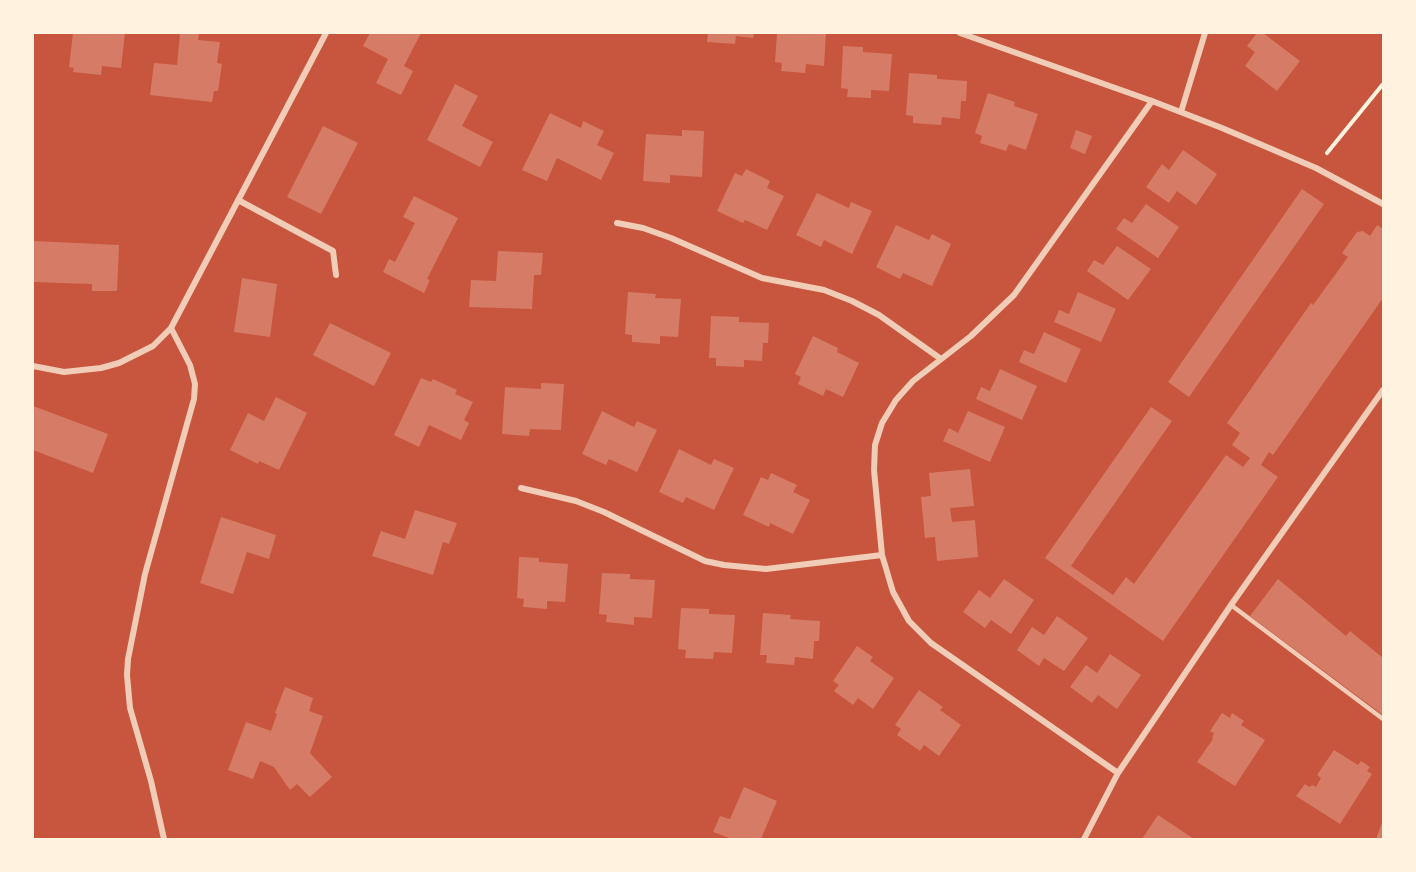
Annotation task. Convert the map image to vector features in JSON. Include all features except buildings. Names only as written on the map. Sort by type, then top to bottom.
[{"type":"street","points":[[33,366],[64,372],[101,368],[119,363],[153,346],[171,328],[326,33]]},
{"type":"street","points":[[960,33],[1181,112],[1316,168],[1383,204]]},
{"type":"street","points":[[1181,112],[1205,33]]},
{"type":"street","points":[[1118,773],[931,644],[909,621],[893,592],[882,555],[874,470],[875,445],[882,423],[896,400],[913,381],[971,336],[1014,295],[1152,101]]},
{"type":"street","points":[[238,200],[333,251],[336,274]]},
{"type":"street","points":[[617,224],[643,228],[671,238],[762,278],[824,290],[879,315],[941,359]]},
{"type":"street","points":[[164,839],[154,793],[130,708],[127,675],[128,659],[145,574],[194,399],[195,384],[190,365],[171,328]]},
{"type":"street","points":[[1084,839],[1118,773],[1231,605],[1383,390]]},
{"type":"street","points":[[521,488],[548,493],[595,508],[705,561],[724,566],[766,568],[882,555]]},
{"type":"lane","points":[[1231,605],[1383,719]]},
{"type":"path","points":[[1316,168],[1383,84]]}]
